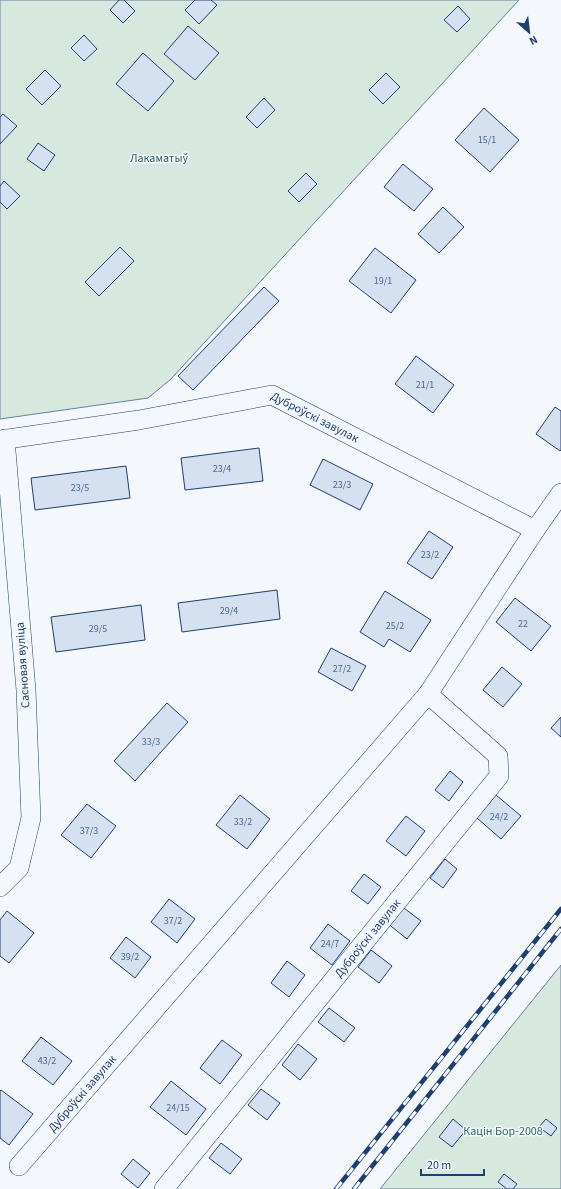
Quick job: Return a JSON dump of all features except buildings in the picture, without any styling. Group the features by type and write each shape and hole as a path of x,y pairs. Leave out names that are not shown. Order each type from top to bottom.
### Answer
{"street":[{"name":"Дуброўскі завулак","path":"3,439 139,420 272,395 535,530"},
{"name":"Сасновая вуліца","path":"0,887 19,868 31,818 26,690 3,439"},
{"name":"Дуброўскі завулак","path":"19,1166 428,694 535,530 561,493"},
{"name":"Дуброўскі завулак","path":"164,1189 499,776 498,756 428,694"}],"green space":[{"name":"Лакаматыў","path":"0,0 519,0 171,379 148,398 0,419"},
{"name":"Кацін Бор-2008","path":"561,965 561,1189 380,1189"}],"railway":[{"path":"336,1189 561,909"},
{"path":"354,1189 561,929"}]}
